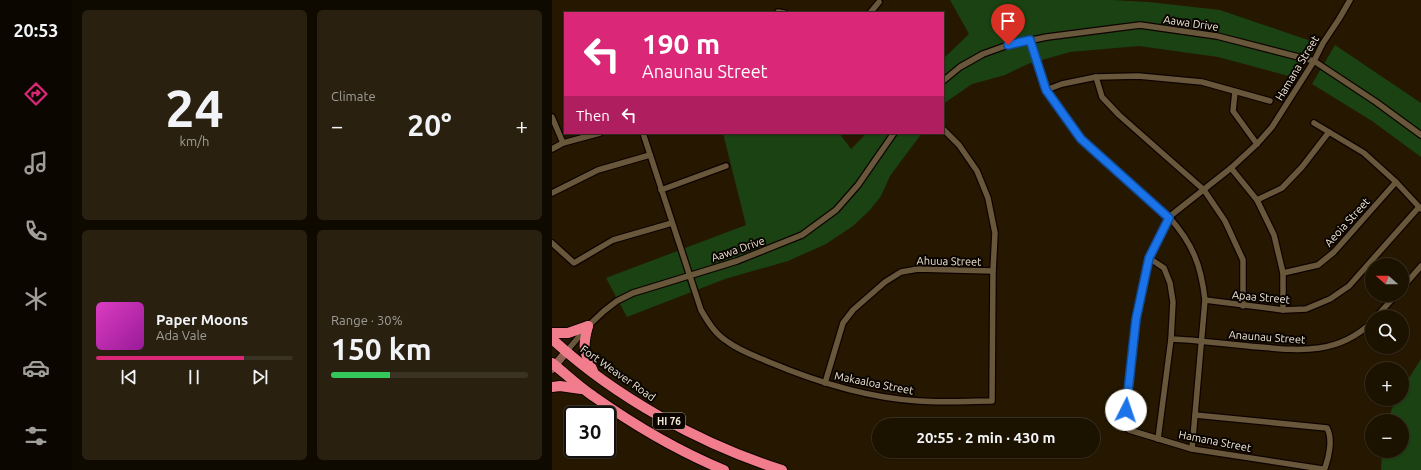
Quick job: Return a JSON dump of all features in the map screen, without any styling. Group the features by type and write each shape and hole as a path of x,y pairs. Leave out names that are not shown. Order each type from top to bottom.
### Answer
{"highway":[{"path":"552,333 568,333 588,326"},
{"path":"588,326 584,350 594,373"},
{"name":"Fort Weaver Road","path":"552,339 566,352 636,402 725,450 782,470"},
{"name":"HI 76","path":"553,366 618,414 684,451 724,470"},
{"path":"552,387 560,386 584,390"}],"street":[{"name":"Hamana Street","path":"1322,469 1192,449 1129,430 1125,421 1136,319 1149,258 1169,218 1231,168 1257,144 1272,127 1314,61 1323,43 1350,0"},
{"path":"871,12 879,2"},
{"name":"Aawa Drive","path":"944,80 960,67 983,54 1008,45 1073,33 1140,25 1217,36 1314,61 1376,102 1421,135"},
{"path":"1030,40 1046,90 1081,139 1169,218 1180,229 1191,246 1202,277 1205,300 1192,449"},
{"name":"Hamana Street","path":"1046,90 1062,84 1096,78 1138,76 1202,82 1270,101"},
{"path":"1096,78 1102,97 1119,115 1204,190 1225,221 1243,260 1243,306"},
{"path":"1236,92 1233,111 1257,144"},
{"path":"552,117 563,143"},
{"path":"1314,124 1364,153 1396,182 1420,208"},
{"name":"Makaaloa Street","path":"643,134 700,310 711,328 726,342 790,371 825,383 882,396 918,401 992,401 993,271 995,233 988,198 977,171 959,145 944,130"},
{"path":"1257,200 1282,188 1302,167 1329,132"},
{"path":"552,149 563,143 596,134"},
{"name":"Aawa Drive","path":"566,352 588,326 604,311 617,301 633,293 737,261 802,235 836,210 858,186 893,134"},
{"path":"552,193 598,170 650,155"},
{"path":"661,190 726,166"},
{"path":"1231,168 1257,200 1274,235 1283,273 1283,310"},
{"name":"Aeoia Street","path":"1283,273 1318,264 1334,252 1396,182"},
{"name":"Apaa Street","path":"1205,300 1283,310 1306,309 1330,299 1349,286 1420,208"},
{"path":"552,243 574,263 613,240 672,223"},
{"path":"1149,258 1164,268 1170,283 1173,302 1171,338 1158,439"},
{"path":"1409,280 1421,266"},
{"name":"Ahuua Street","path":"825,383 842,323 853,310 885,282 901,272 918,269 993,271"},
{"path":"1382,310 1390,302"},
{"name":"Anaunau Street","path":"1171,338 1285,350 1310,350 1333,346 1347,340 1365,328"},
{"path":"553,366 566,352"},
{"path":"1195,415 1327,428 1329,431 1330,444 1325,468 1322,469"}],"green space":[{"path":"950,0 1112,0 1149,2 1220,10 1314,42 1292,77 1218,57 1139,46 1070,52 1028,64 1005,75 972,84 944,103 944,58 969,34"},
{"path":"1335,45 1421,103 1421,157 1372,121 1312,84"},
{"path":"723,134 840,134 851,149 866,134 921,134 890,176 881,196 870,210 853,226 826,244 788,261 725,279 627,317 606,278 746,225"},
{"path":"1421,359 1421,470 1381,470 1382,458 1409,458 1409,414 1390,414 1393,406 1409,406 1409,378"}],"route":[{"path":"1008,45 1030,40 1046,90 1081,139 1169,218 1149,258 1136,319 1126,410"}]}
